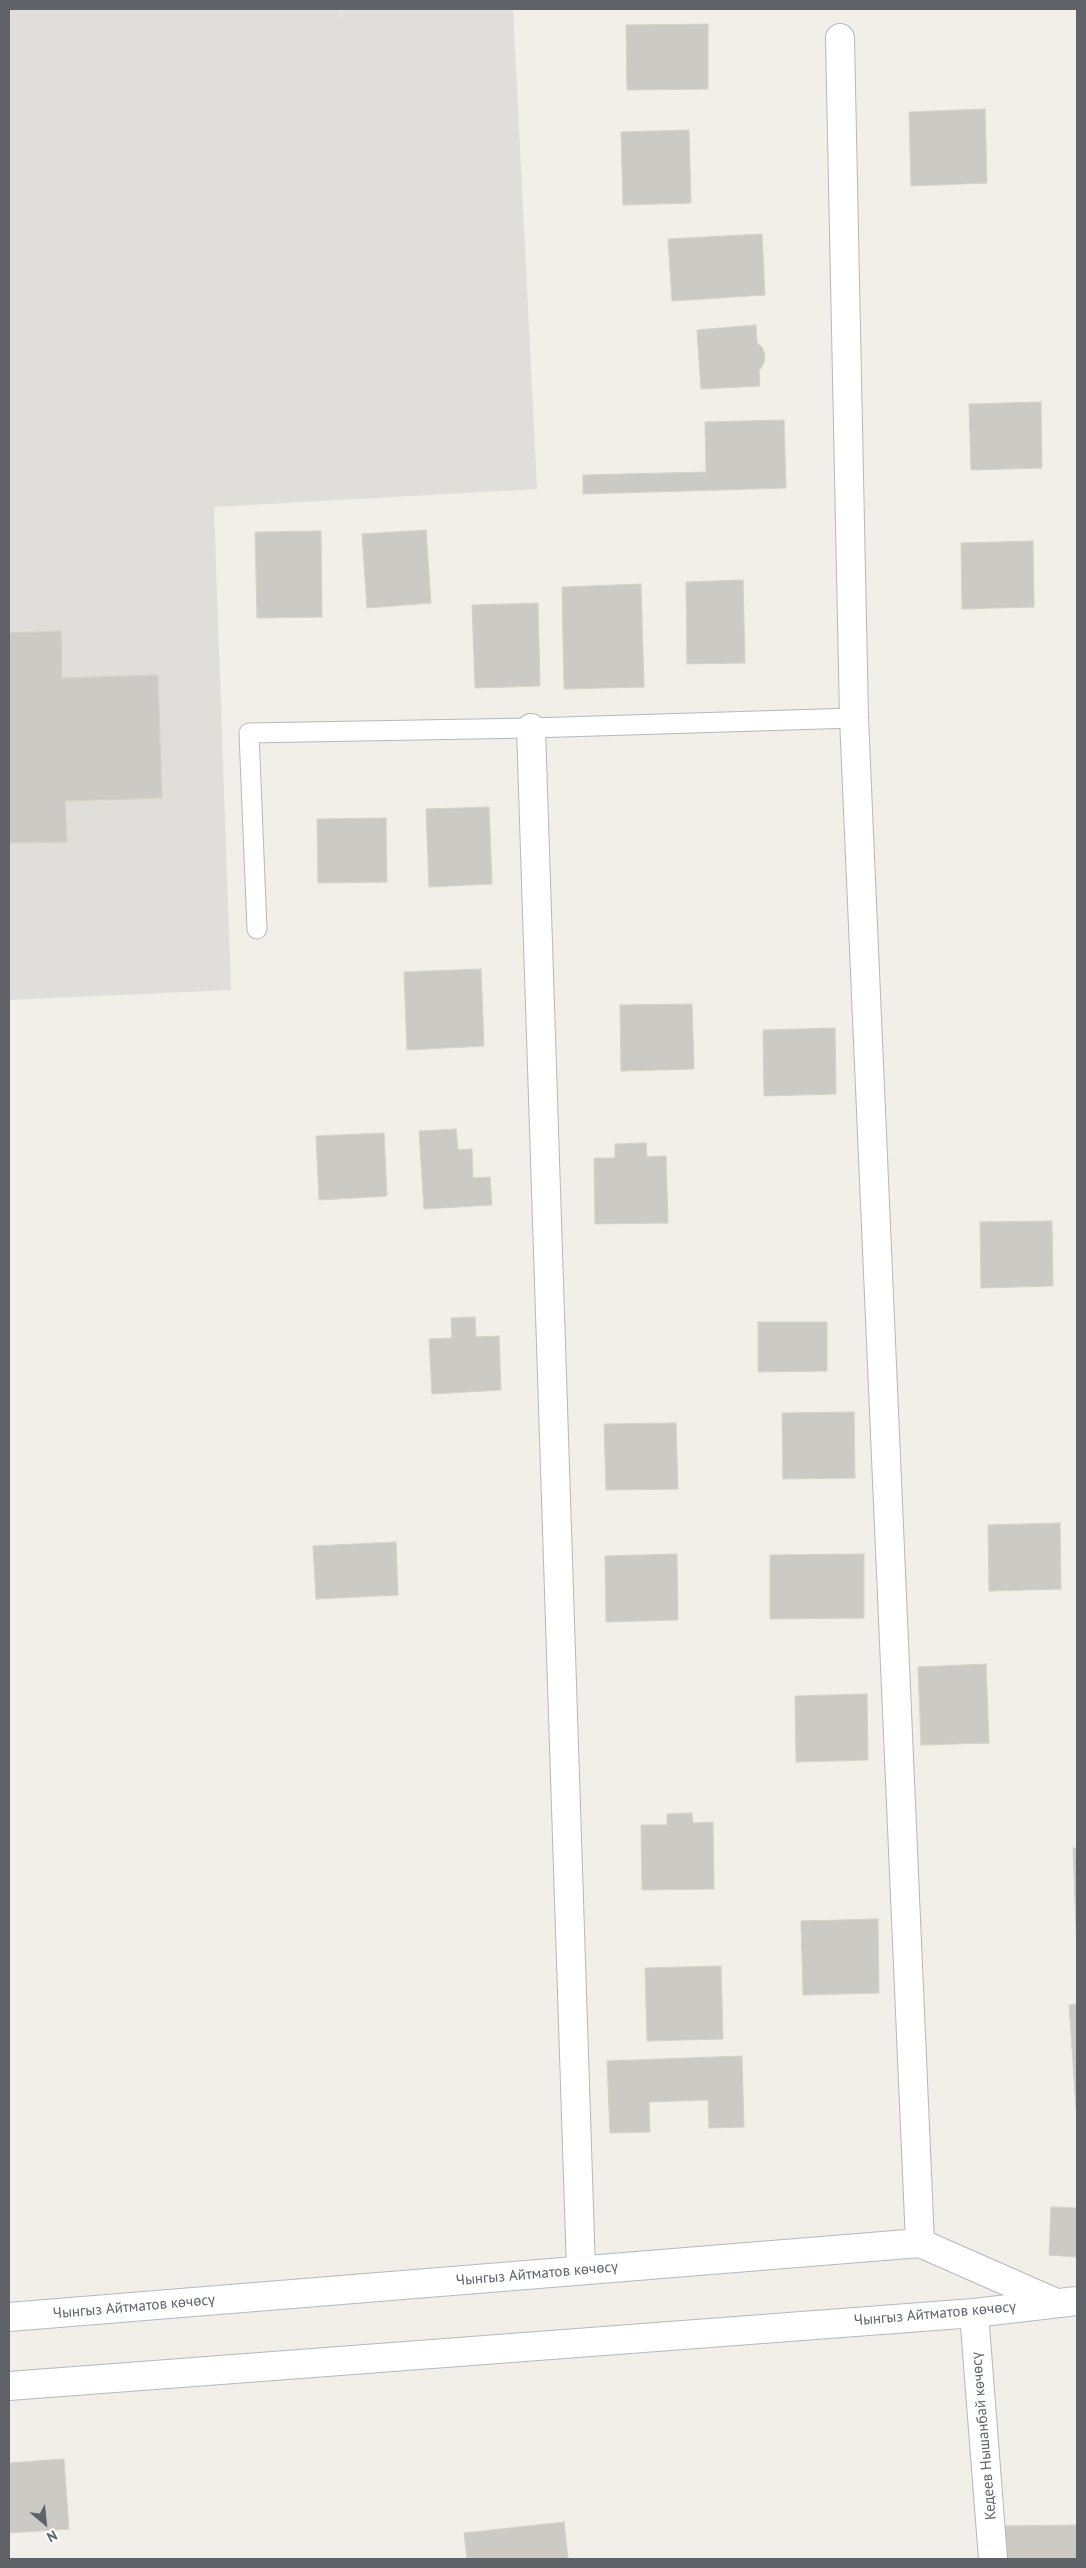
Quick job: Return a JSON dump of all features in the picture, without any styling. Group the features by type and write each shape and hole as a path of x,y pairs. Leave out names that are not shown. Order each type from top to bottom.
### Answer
{"street":[{"path":"840,38 854,718 920,2243"},
{"path":"531,728 581,2270"},
{"name":"Чынгыз Айтматов көчөсү","path":"9,2317 920,2243 1065,2302"},
{"name":"Чынгыз Айтматов көчөсү","path":"9,2386 974,2313 1065,2302"},
{"name":"Кедеев Нышанбай көчөсү","path":"974,2313 993,2559"}],"lane":[{"path":"258,929 248,733 531,728 854,718"}],"shaded area":[{"path":"9,9 340,9 341,24 341,9 513,9 537,489 214,507 231,990 9,1000"}],"building":[{"path":"708,24 708,89 627,90 626,25"},
{"path":"985,109 987,183 911,186 909,112"},
{"path":"689,130 691,203 623,205 621,132"},
{"path":"762,234 765,295 672,301 668,239"},
{"path":"756,325 757,343 762,347 765,355 764,363 759,371 760,386 701,389 697,330"},
{"path":"1041,402 1042,468 971,470 969,404"},
{"path":"784,420 786,488 583,494 583,475 706,472 705,422"},
{"path":"426,530 431,603 367,608 362,534"},
{"path":"321,531 322,617 257,618 255,532"},
{"path":"1033,541 1034,607 962,609 961,543"},
{"path":"743,580 745,663 687,664 686,582"},
{"path":"641,584 644,687 564,689 562,587"},
{"path":"538,603 540,686 475,688 472,605"},
{"path":"61,631 62,678 158,675 162,798 65,801 67,842 9,843 9,633"},
{"path":"489,807 492,884 429,887 426,809"},
{"path":"386,818 387,882 318,883 317,819"},
{"path":"481,969 484,1046 407,1050 404,972"},
{"path":"692,1004 694,1069 621,1071 620,1005"},
{"path":"835,1028 836,1094 764,1096 763,1030"},
{"path":"456,1129 458,1150 472,1149 473,1178 490,1177 492,1205 424,1209 419,1131"},
{"path":"384,1133 387,1196 319,1200 316,1136"},
{"path":"646,1143 647,1157 666,1156 668,1223 595,1224 594,1158 615,1158 615,1144"},
{"path":"1052,1221 1053,1286 981,1288 980,1222"},
{"path":"475,1317 476,1337 499,1336 501,1390 432,1394 429,1339 452,1338 451,1318"},
{"path":"758,1322 827,1322 827,1371 758,1372"},
{"path":"854,1412 855,1478 783,1479 782,1413"},
{"path":"676,1423 678,1489 606,1490 604,1424"},
{"path":"1060,1523 1061,1589 989,1591 988,1525"},
{"path":"396,1542 398,1595 316,1599 313,1546"},
{"path":"677,1554 678,1620 606,1622 605,1556"},
{"path":"864,1554 864,1618 770,1619 770,1555"},
{"path":"986,1664 989,1743 921,1745 918,1667"},
{"path":"867,1694 868,1760 796,1762 795,1696"},
{"path":"692,1813 693,1823 713,1822 714,1889 642,1890 641,1825 667,1825 667,1814"},
{"path":"1073,1848 1077,1848 1077,1953"},
{"path":"878,1919 879,1993 803,1995 801,1921"},
{"path":"721,1966 723,2039 647,2041 645,1968"},
{"path":"1077,2004 1077,2108 1076,2108 1069,2005"},
{"path":"742,2056 744,2127 709,2128 708,2100 649,2102 650,2132 610,2133 607,2061"},
{"path":"1051,2207 1077,2208 1077,2257 1049,2255"},
{"path":"64,2459 69,2529 9,2533 9,2463"},
{"path":"564,2522 568,2559 467,2559 464,2533"},
{"path":"1077,2525 1077,2559 1001,2559 1001,2526"}]}
